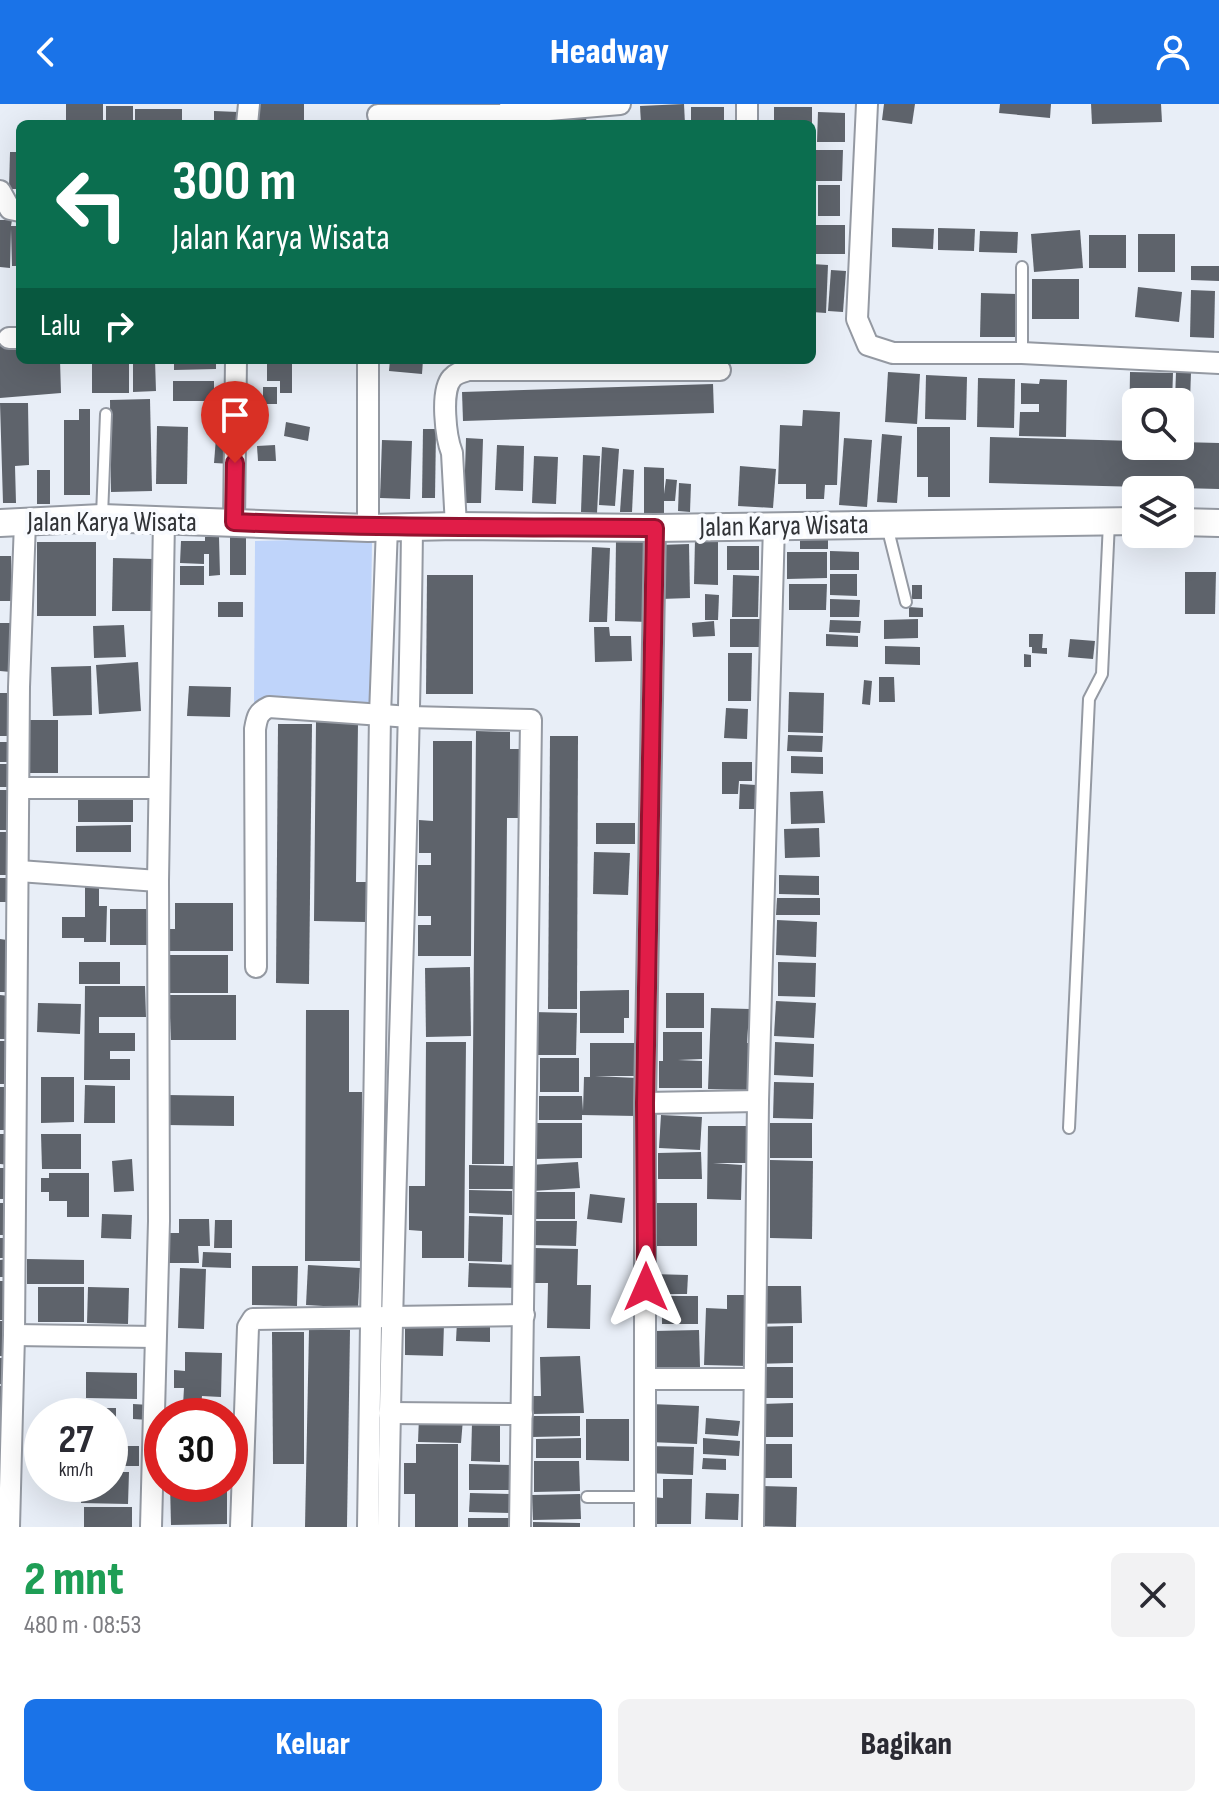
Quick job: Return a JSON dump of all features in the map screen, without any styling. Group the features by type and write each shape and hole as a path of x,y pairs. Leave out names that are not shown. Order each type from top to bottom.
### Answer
{"street":[{"path":"867,104 857,319 868,345 893,353 1022,353 1219,363"},
{"path":"378,114 501,119 619,111"},
{"path":"0,191 10,209 16,210"},
{"path":"234,522 236,364"},
{"path":"368,1527 410,717 369,364"},
{"path":"451,526 444,453 448,444 445,399 447,385 454,375 469,370 720,370"},
{"name":"Jalan Karya Wisata","path":"12,522 102,518 389,527 655,528 1122,520"},
{"path":"151,1527 159,1221 158,788 164,519"},
{"path":"9,1527 20,788 12,522"},
{"path":"1194,522 1219,523"},
{"path":"753,1527 758,1101 774,525"},
{"path":"388,1527 389,1413 381,1317 380,715 389,527"},
{"path":"645,1527 645,1103 655,528"},
{"path":"256,967 257,717 261,711 269,707 410,717 531,720 520,1527"},
{"path":"20,788 158,788"},
{"path":"19,871 158,881"},
{"path":"645,1103 758,1101"},
{"path":"241,1527 248,1327 253,1319 524,1315"},
{"path":"14,1335 155,1337"},
{"path":"647,1379 754,1379"},
{"path":"389,1413 522,1414"}],"lane":[{"path":"1022,267 1022,353"},
{"path":"102,518 106,414"},
{"path":"1069,1128 1089,699 1102,674 1109,520"},
{"path":"886,524 906,602"},
{"path":"587,1497 646,1497"}],"shaded area":[{"path":"372,538 370,703 254,705 255,541"}],"building":[{"path":"66,104 103,104 103,120 66,120"},
{"path":"256,104 304,104 304,120 256,120"},
{"path":"684,104 685,120 641,120 640,106"},
{"path":"884,104 915,104 912,124 882,120"},
{"path":"1000,104 1051,104 1050,118 999,113"},
{"path":"1091,104 1161,104 1162,122 1092,124"},
{"path":"106,106 133,106 133,120 106,120"},
{"path":"691,107 724,107 724,120 691,120"},
{"path":"774,107 812,107 812,120 774,120"},
{"path":"135,109 182,109 182,120 135,120"},
{"path":"214,111 238,112 238,120 214,120"},
{"path":"585,112 586,120 568,120 567,115"},
{"path":"818,112 845,113 845,142 817,142"},
{"path":"816,150 843,150 842,181 816,181"},
{"path":"10,152 16,152 16,189 9,189"},
{"path":"818,185 840,185 840,216 818,216"},
{"path":"0,220 12,220 11,226 16,226 16,266 12,266 11,229 10,268 0,267"},
{"path":"816,225 845,225 845,254 816,254"},
{"path":"892,228 934,229 933,249 892,247"},
{"path":"938,228 975,229 974,251 938,250"},
{"path":"1080,230 1083,268 1034,272 1031,234"},
{"path":"980,231 1018,232 1017,253 979,252"},
{"path":"1138,234 1175,234 1175,272 1138,272"},
{"path":"1089,235 1126,235 1126,268 1089,268"},
{"path":"816,264 828,265 826,313 816,312"},
{"path":"1191,266 1219,266 1219,281 1191,280"},
{"path":"831,270 846,271 843,312 828,311"},
{"path":"1032,279 1079,279 1079,319 1032,319"},
{"path":"1138,287 1182,292 1179,322 1135,317"},
{"path":"1191,290 1215,291 1214,338 1190,337"},
{"path":"981,293 1017,294 1016,337 980,337"},
{"path":"0,345 16,345 16,364 60,364 61,393 0,398"},
{"path":"92,364 129,364 129,393 92,393"},
{"path":"133,364 155,364 156,391 133,392"},
{"path":"174,364 216,364 216,369 174,370"},
{"path":"267,364 292,364 292,393 280,393 280,381 267,381"},
{"path":"390,364 423,364 422,374 389,371"},
{"path":"888,372 920,374 917,424 885,422"},
{"path":"1130,372 1173,373 1172,388 1130,388"},
{"path":"1176,372 1191,372 1190,388 1175,388"},
{"path":"926,375 967,377 966,420 925,419"},
{"path":"978,378 1015,379 1014,428 977,427"},
{"path":"1040,379 1067,380 1066,437 1019,436 1020,412 1039,412 1039,404 1021,404 1021,383 1039,384"},
{"path":"173,381 214,381 214,401 173,401"},
{"path":"713,384 714,413 463,421 462,392"},
{"path":"263,387 277,387 277,404 263,404"},
{"path":"150,399 152,491 111,492 110,400"},
{"path":"0,403 28,403 29,465 15,466 16,503 3,503"},
{"path":"79,409 90,409 90,495 64,495 64,420 79,420"},
{"path":"803,410 840,412 837,485 825,485 824,499 806,499 806,484 778,484 780,425 802,426"},
{"path":"286,422 310,427 308,441 284,436"},
{"path":"157,426 188,427 187,484 156,484"},
{"path":"917,427 950,427 950,497 928,497 928,477 917,477"},
{"path":"423,429 436,429 435,498 422,498"},
{"path":"882,434 902,436 897,503 877,502"},
{"path":"990,437 1122,441 1122,460 1194,460 1194,442 1219,443 1219,489 1194,488 1194,476 1122,476 1122,486 989,483"},
{"path":"216,438 234,439 232,464 214,463"},
{"path":"466,438 483,439 481,503 464,503"},
{"path":"844,438 872,440 867,507 839,505"},
{"path":"382,440 412,441 410,499 380,498"},
{"path":"275,445 276,461 258,461 257,446"},
{"path":"497,445 524,446 523,491 495,490"},
{"path":"602,447 619,449 615,506 599,505"},
{"path":"583,455 600,456 597,513 581,512"},
{"path":"534,456 558,457 556,504 532,503"},
{"path":"740,466 776,469 773,508 738,506"},
{"path":"644,467 664,468 664,494 666,479 677,480 675,501 664,501 664,515 644,514"},
{"path":"623,469 634,470 632,512 620,512"},
{"path":"37,470 50,470 50,504 37,504"},
{"path":"679,483 691,484 690,512 678,511"},
{"path":"230,535 246,535 246,575 230,575"},
{"path":"205,537 219,537 220,575 209,576 209,554 204,554 204,564 180,563 181,541 205,541"},
{"path":"800,538 828,539 828,549 800,549"},
{"path":"695,539 718,540 718,585 694,584"},
{"path":"616,540 650,540 649,622 615,621"},
{"path":"37,542 96,542 96,616 37,616"},
{"path":"689,544 690,598 661,599 659,545"},
{"path":"727,546 759,546 759,570 727,570"},
{"path":"592,547 610,548 607,622 589,622"},
{"path":"830,551 859,552 859,570 830,570"},
{"path":"787,552 827,552 827,578 787,579"},
{"path":"0,556 11,556 12,601 0,601"},
{"path":"113,558 154,559 153,611 112,611"},
{"path":"180,566 204,566 204,585 180,585"},
{"path":"1185,572 1216,572 1215,614 1185,614"},
{"path":"830,574 857,574 857,596 830,595"},
{"path":"427,575 473,575 473,694 426,694"},
{"path":"733,575 759,576 758,617 732,617"},
{"path":"789,584 827,584 826,610 789,610"},
{"path":"912,585 922,585 922,599 912,599"},
{"path":"705,594 719,595 718,620 705,620"},
{"path":"830,599 860,600 859,617 830,617"},
{"path":"218,602 243,602 243,617 218,617"},
{"path":"909,607 923,608 923,617 909,617"},
{"path":"730,619 761,619 761,647 730,647"},
{"path":"918,619 918,638 884,639 884,620"},
{"path":"830,620 861,621 860,633 829,632"},
{"path":"714,621 715,636 693,637 692,623"},
{"path":"0,623 12,623 11,672 0,671"},
{"path":"124,625 126,657 94,658 93,626"},
{"path":"594,627 609,627 610,636 631,636 632,661 595,662"},
{"path":"826,634 858,636 858,647 826,646"},
{"path":"1029,634 1043,634 1042,648 1047,648 1047,654 1032,653"},
{"path":"1070,639 1095,641 1093,659 1068,657"},
{"path":"885,646 920,647 920,665 885,664"},
{"path":"728,653 752,653 751,701 728,701"},
{"path":"1024,654 1031,655 1031,667 1024,667"},
{"path":"138,662 141,711 99,714 96,665"},
{"path":"91,666 92,715 53,716 51,667"},
{"path":"879,677 894,677 895,702 879,702"},
{"path":"864,680 872,681 870,705 862,704"},
{"path":"189,686 231,687 230,717 187,716"},
{"path":"789,692 824,693 823,733 788,732"},
{"path":"0,693 9,693 9,736 0,736"},
{"path":"726,708 748,709 747,739 724,738"},
{"path":"28,720 58,720 58,773 28,773"},
{"path":"316,722 358,723 356,882 366,882 366,922 314,921"},
{"path":"278,724 312,724 309,984 276,983"},
{"path":"476,731 510,732 510,749 523,749 522,818 507,818 504,1164 472,1164"},
{"path":"788,735 823,736 822,752 787,751"},
{"path":"550,736 578,736 577,1009 548,1009"},
{"path":"433,741 472,741 471,956 418,956 418,925 431,925 431,916 418,916 418,865 431,865 431,853 419,853 419,820 433,821"},
{"path":"0,742 11,742 11,762 0,762"},
{"path":"791,756 823,757 823,774 791,773"},
{"path":"722,762 752,762 752,781 739,781 738,794 722,794"},
{"path":"0,764 12,764 12,787 0,787"},
{"path":"740,784 756,785 755,809 739,809"},
{"path":"0,790 10,790 9,830 0,830"},
{"path":"823,791 825,823 791,824 790,792"},
{"path":"78,795 133,795 133,822 78,822"},
{"path":"596,823 635,823 635,844 596,844"},
{"path":"131,825 131,852 76,852 76,826"},
{"path":"819,828 820,857 785,858 784,829"},
{"path":"0,832 10,832 10,875 0,875"},
{"path":"594,852 630,853 628,895 593,894"},
{"path":"779,875 819,876 819,895 779,894"},
{"path":"0,878 11,878 11,902 0,902"},
{"path":"85,886 99,887 99,906 107,906 106,942 62,938 62,917 85,917"},
{"path":"777,898 820,898 820,915 776,915"},
{"path":"175,903 233,903 233,951 162,951 162,929 175,929"},
{"path":"110,909 147,909 147,945 110,945"},
{"path":"777,920 817,922 816,957 776,955"},
{"path":"0,939 7,940 6,992 0,992"},
{"path":"163,955 228,955 228,993 163,993"},
{"path":"79,962 120,962 120,984 79,984"},
{"path":"778,962 816,963 815,997 778,996"},
{"path":"470,967 471,1036 426,1037 425,968"},
{"path":"85,986 145,986 146,1017 99,1017 99,1033 135,1033 135,1051 110,1051 110,1059 130,1059 130,1080 84,1080"},
{"path":"629,990 629,1018 624,1018 624,1033 580,1033 580,991"},
{"path":"666,993 704,993 704,1028 666,1028"},
{"path":"0,995 9,996 7,1039 0,1039"},
{"path":"169,995 236,995 236,1040 171,1040"},
{"path":"776,1001 816,1003 814,1038 774,1036"},
{"path":"38,1003 81,1004 80,1034 37,1032"},
{"path":"711,1008 750,1009 750,1016 755,1016 754,1028 748,1028 747,1043 756,1043 749,1090 708,1089"},
{"path":"306,1010 349,1010 349,1092 362,1092 361,1261 305,1261"},
{"path":"533,1012 577,1013 576,1055 532,1055"},
{"path":"663,1032 702,1032 702,1059 678,1060 702,1061 702,1088 659,1088"},
{"path":"0,1041 9,1041 9,1084 0,1084"},
{"path":"426,1042 466,1042 464,1258 422,1258 422,1231 409,1230 409,1186 425,1186"},
{"path":"775,1042 814,1044 813,1077 774,1075"},
{"path":"590,1043 638,1043 638,1076 595,1076 637,1078 636,1116 582,1115 582,1120 539,1120 539,1096 582,1096 583,1111 584,1077 590,1077"},
{"path":"540,1058 579,1058 579,1092 540,1092"},
{"path":"41,1077 74,1077 74,1122 41,1123"},
{"path":"774,1082 814,1083 813,1119 773,1118"},
{"path":"85,1085 115,1086 115,1123 84,1123"},
{"path":"0,1087 11,1087 10,1130 0,1130"},
{"path":"167,1095 234,1096 234,1126 167,1125"},
{"path":"661,1115 702,1117 700,1150 659,1148"},
{"path":"534,1123 582,1123 582,1158 535,1159"},
{"path":"770,1123 812,1123 812,1158 770,1158"},
{"path":"708,1126 746,1126 746,1163 713,1163 742,1165 741,1200 707,1199"},
{"path":"0,1134 12,1134 11,1165 0,1164"},
{"path":"41,1134 81,1134 81,1169 42,1169"},
{"path":"701,1152 702,1179 658,1179 658,1153"},
{"path":"132,1159 134,1191 114,1192 112,1161"},
{"path":"770,1160 813,1161 812,1239 770,1238"},
{"path":"578,1162 580,1188 532,1191 530,1165"},
{"path":"469,1165 513,1166 513,1189 469,1189"},
{"path":"0,1168 12,1168 11,1199 0,1199"},
{"path":"49,1173 89,1173 89,1217 67,1217 67,1201 49,1201 49,1192 41,1192 41,1178 49,1178"},
{"path":"469,1190 512,1191 512,1215 469,1213"},
{"path":"529,1192 575,1192 575,1219 528,1219"},
{"path":"590,1194 625,1198 622,1223 587,1219"},
{"path":"0,1203 9,1203 9,1235 0,1235"},
{"path":"656,1203 697,1203 697,1246 656,1246"},
{"path":"102,1214 132,1215 131,1239 101,1238"},
{"path":"469,1216 503,1217 502,1262 468,1261"},
{"path":"179,1219 209,1219 210,1246 198,1246 199,1263 165,1263 165,1233 179,1233"},
{"path":"215,1220 232,1220 232,1248 214,1248"},
{"path":"529,1221 577,1221 576,1246 529,1245"},
{"path":"0,1238 9,1238 9,1258 0,1258"},
{"path":"534,1248 578,1249 577,1285 591,1285 590,1329 547,1328 548,1283 534,1283"},
{"path":"203,1252 231,1253 231,1268 202,1267"},
{"path":"9,1259 9,1277 0,1277 0,1260"},
{"path":"27,1259 84,1260 84,1284 27,1284"},
{"path":"469,1263 518,1265 517,1288 468,1287"},
{"path":"308,1265 360,1268 358,1308 306,1305"},
{"path":"252,1266 298,1266 297,1306 252,1305"},
{"path":"180,1268 206,1269 204,1329 178,1328"},
{"path":"651,1274 688,1275 687,1294 651,1294"},
{"path":"0,1281 5,1281 5,1320 0,1320"},
{"path":"756,1286 801,1286 802,1323 756,1324"},
{"path":"38,1287 84,1287 84,1322 38,1322"},
{"path":"88,1287 129,1288 128,1324 87,1323"},
{"path":"727,1295 745,1295 745,1309 749,1309 748,1366 704,1365 706,1308 727,1309"},
{"path":"662,1296 698,1296 698,1324 662,1324"},
{"path":"0,1321 7,1321 6,1356 0,1356"},
{"path":"457,1321 490,1322 490,1342 456,1341"},
{"path":"405,1322 444,1323 443,1356 405,1355"},
{"path":"793,1326 793,1363 757,1364 757,1327"},
{"path":"309,1330 350,1330 347,1527 305,1527"},
{"path":"699,1330 700,1367 655,1367 654,1331"},
{"path":"272,1332 304,1332 304,1464 273,1464"},
{"path":"185,1352 222,1353 221,1397 183,1398 184,1388 174,1388 174,1370 185,1371"},
{"path":"580,1356 584,1413 533,1414 532,1396 541,1396 540,1357"},
{"path":"0,1358 4,1358 4,1384 0,1384"},
{"path":"757,1367 793,1367 793,1398 757,1398"},
{"path":"86,1372 137,1373 137,1399 86,1398"},
{"path":"0,1386 5,1386 5,1414 0,1414"},
{"path":"793,1403 793,1437 759,1437 758,1404"},
{"path":"133,1404 144,1405 144,1420 133,1419"},
{"path":"651,1404 699,1406 697,1444 649,1442"},
{"path":"532,1416 580,1416 580,1436 532,1437"},
{"path":"419,1417 463,1419 461,1443 418,1442"},
{"path":"706,1418 740,1421 738,1436 705,1434"},
{"path":"586,1419 629,1419 629,1461 586,1460"},
{"path":"472,1423 500,1424 500,1462 471,1461"},
{"path":"581,1438 581,1458 536,1458 536,1439"},
{"path":"703,1438 740,1441 739,1456 703,1454"},
{"path":"416,1444 458,1444 458,1527 415,1527 415,1494 404,1494 404,1463 416,1463"},
{"path":"755,1444 792,1444 792,1478 755,1478"},
{"path":"128,1446 139,1446 139,1466 128,1466"},
{"path":"647,1446 694,1447 693,1475 646,1473"},
{"path":"703,1458 726,1459 726,1470 702,1469"},
{"path":"534,1461 579,1461 580,1491 534,1492"},
{"path":"469,1464 512,1465 512,1490 469,1490"},
{"path":"129,1472 128,1504 81,1503 128,1502"},
{"path":"663,1479 692,1479 691,1524 652,1524 653,1497 663,1498"},
{"path":"758,1486 797,1487 796,1527 757,1526"},
{"path":"470,1493 512,1494 512,1513 469,1512"},
{"path":"706,1493 739,1494 738,1520 705,1519"},
{"path":"580,1494 581,1519 533,1520 532,1495"},
{"path":"170,1502 227,1502 227,1524 171,1525"},
{"path":"84,1507 132,1507 132,1527 84,1527"},
{"path":"468,1518 513,1518 513,1527 468,1527"},
{"path":"533,1522 580,1523 580,1527 533,1527"}],"route":[{"path":"235,463 234,522 368,528 655,528 645,1103 646,1287"}]}
